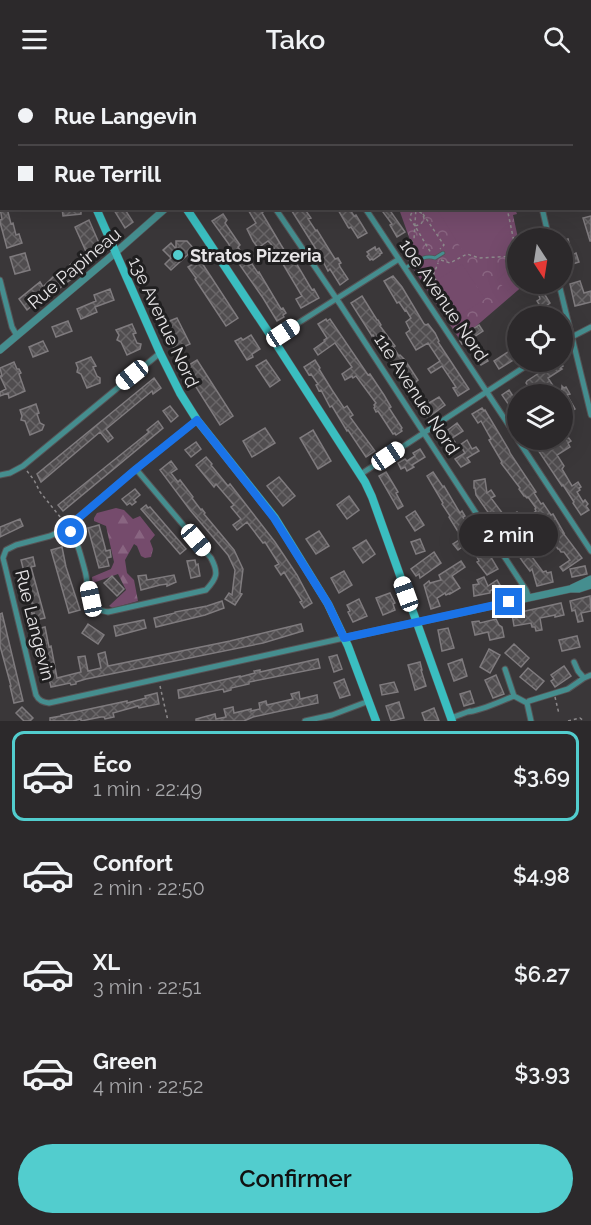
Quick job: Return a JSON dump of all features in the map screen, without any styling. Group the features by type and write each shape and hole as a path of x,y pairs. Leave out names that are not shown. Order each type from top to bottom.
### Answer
{"main road":[{"name":"13e Avenue Nord","path":"97,210 180,393 197,420 274,518 328,604 344,638 376,721"},
{"path":"187,210 361,474 372,497 452,719"}],"street":[{"name":"Rue Papineau","path":"0,350 164,210"},
{"name":"11e Avenue Nord","path":"276,210 424,432 529,598"},
{"name":"10e Avenue Nord","path":"366,210 507,422"},
{"path":"542,210 547,228"},
{"path":"273,339 336,299 397,256"},
{"path":"0,280 12,327 17,336"},
{"path":"573,336 591,327"},
{"path":"573,341 591,415"},
{"path":"0,475 23,466 160,353"},
{"path":"361,474 516,372"},
{"name":"Rue Langevin","path":"197,420 68,527 50,536 10,547 4,554 5,566 39,699 50,703 344,638"},
{"name":"10e Avenue Nord","path":"525,450 591,551"},
{"path":"68,527 85,570 91,599 94,606 101,611 108,612 206,590 216,576 216,567 211,558 136,469"},
{"path":"570,589 591,579"},
{"path":"344,638 591,585"},
{"path":"574,662 575,667 584,678"},
{"path":"505,669 514,696 527,703 531,721"},
{"path":"527,703 573,687 591,675"},
{"path":"452,719 514,696"},
{"path":"305,721 332,715 369,701"}],"lane":[{"path":"405,268 424,257 433,256 435,258 443,253"}],"path":[{"path":"415,210 410,219 433,256 444,245 423,214 417,210"},
{"path":"397,256 414,239 416,210"},
{"path":"436,280 434,276 439,259 450,263 467,254 479,258 517,256 507,210"},
{"path":"415,226 424,219 423,214"},
{"path":"23,466 68,527"},
{"path":"159,679 168,721"},
{"path":"554,693 559,714"},
{"path":"568,721 580,718 584,721"}],"green space":[{"path":"399,210 515,210 517,214 513,215 516,228 507,228 507,294 513,294 460,340 399,247 410,240"},
{"path":"438,210 505,210 509,228 507,255 478,256 462,250"},
{"path":"462,264 485,299 457,317 434,282"},
{"path":"507,271 507,291 497,280"},
{"path":"116,508 124,510 133,519 140,516 155,535 150,541 153,549 151,557 141,556 134,544 125,560 127,573 134,580 138,601 113,608 109,606 126,590 118,574 93,583 92,577 111,569 114,562 106,526 94,521 94,518 97,513"}],"building":[{"path":"0,210 8,210 11,224 13,223 16,235 19,234 22,243 7,248 0,222 2,219"},
{"path":"62,210 81,210 81,214 63,216"},
{"path":"114,210 125,210 133,222 125,228"},
{"path":"248,210 262,210 262,213 286,253 289,251 319,298 301,308 296,299 302,296 271,244 268,241 258,248 253,241 247,229 256,223"},
{"path":"291,210 305,210 311,218 308,219 335,259 338,258 341,263 340,267 348,279 340,285 330,269 328,271"},
{"path":"338,210 350,210 367,233 358,238 351,227 348,227"},
{"path":"382,210 394,210 391,212 405,232 397,237 390,225 392,224"},
{"path":"223,214 227,220 225,223 240,245 238,247 249,265 252,264 259,272 281,309 283,308 286,313 277,321 212,221"},
{"path":"591,216 591,241 590,241 583,218"},
{"path":"89,220 102,250 88,256 75,227"},
{"name":"Stratos Pizzeria","path":"176,241 187,241 194,249 171,270 165,264 171,258 163,250 171,243 176,249"},
{"path":"375,247 376,250 379,248 382,253 370,260 367,252"},
{"path":"25,253 30,270 15,274 10,257"},
{"path":"576,253 579,262 573,264 573,254"},
{"path":"200,260 238,318 226,326 188,267"},
{"path":"72,263 82,271 35,307 33,305 27,310 19,299 40,282 43,287 58,272 60,274"},
{"path":"393,276 424,324 428,324 435,333 438,342 469,389 458,396 453,388 456,387 442,366 431,373 428,369 440,361 428,343 416,350 407,335 406,333 410,330 406,322 411,318 399,302 397,303 384,281"},
{"path":"580,281 584,293 591,291 591,302 575,306 573,283"},
{"path":"110,289 114,300 95,307 97,312 81,319 77,309 96,301 94,295"},
{"path":"539,294 544,294 550,303 540,306 537,301 540,299"},
{"path":"362,296 395,346 393,347 399,356 405,360 418,380 407,389 351,303"},
{"path":"177,318 190,344 175,351 162,324"},
{"path":"326,319 327,321 330,319 384,395 391,407 389,408 402,428 402,431 396,435 378,411 376,412 374,405 376,403 356,376 345,380 342,374 352,367 335,343 318,355 314,349 327,338 318,324"},
{"path":"68,321 72,331 56,337 52,327"},
{"path":"132,324 137,343 141,344 140,349 127,355 121,342 117,340 119,335 116,330"},
{"path":"479,325 483,331 474,337 488,361 481,365 471,349 470,351 465,343 462,344 460,341 474,332 473,329"},
{"path":"251,335 260,349 247,360 235,341 241,338 243,340"},
{"path":"43,341 48,351 33,357 29,347"},
{"path":"507,353 507,364 499,369 494,361"},
{"path":"91,357 100,383 87,388 81,374 77,372 76,363"},
{"path":"197,360 233,416 220,425 184,368"},
{"path":"266,360 280,380 270,387 256,366"},
{"path":"315,360 332,390 344,408 347,406 353,415 350,417 375,451 366,457 332,406 330,407 321,390 319,391 316,385 318,384 304,367"},
{"path":"14,362 21,373 19,374 25,391 9,398 8,393 0,396 0,392 6,389 0,376 2,376 0,368"},
{"path":"557,372 548,378 552,384 527,384 527,381 539,373"},
{"path":"154,378 161,388 153,394 152,391 106,429 113,438 108,442 100,432 41,482 37,474"},
{"path":"507,391 507,402 502,395"},
{"path":"439,397 445,405 427,417 420,407"},
{"path":"36,404 40,423 44,425 42,430 30,435 25,421 21,420 20,410"},
{"path":"170,406 178,416 171,422 163,411"},
{"path":"482,408 485,410 507,450 536,492 534,493 541,504 543,503 551,515 553,514 563,533 582,558 563,571 560,567 570,560 553,542 546,547 542,541 550,535 540,519 529,525 525,519 536,511 536,508 528,497 524,496 501,463 481,421 478,423 472,414"},
{"path":"158,421 163,428 63,511 58,505 149,432 147,430"},
{"path":"457,423 463,431 452,438 455,442 450,445 448,442 444,444 440,436"},
{"path":"265,428 275,443 252,457 243,441"},
{"path":"313,430 331,461 318,469 300,438"},
{"path":"467,440 472,449 476,447 479,451 467,458 470,462 461,467 455,459 465,453 460,445"},
{"path":"196,442 201,449 191,457 185,450"},
{"path":"420,449 425,457 407,471 405,467 401,469 398,463 415,456 413,453"},
{"path":"538,450 565,450 557,455 564,466 562,469 572,486 578,482 581,487 577,492 583,502 585,500 588,504 586,506 589,510 581,515"},
{"path":"206,457 275,542 312,603 304,608 284,572 281,575 275,566 279,564 265,542 263,543 247,522 237,530 233,525 241,519 231,507 234,505 216,484 214,487 196,465"},
{"path":"171,461 177,469 171,473 178,482 180,480 234,550 243,569 240,593 242,594 235,605 225,599 229,593 232,595 235,570 228,555 160,470"},
{"path":"386,472 403,506 398,509 379,476"},
{"path":"433,472 460,513 462,511 465,516 463,517 478,542 498,569 487,575 477,562 479,561 469,542 458,550 453,544 462,538 427,476"},
{"path":"279,477 295,496 283,506 267,486"},
{"path":"485,479 487,493 491,490 495,496 491,498 506,518 517,512 519,516 509,522 535,555 532,557 543,572 551,572 553,582 537,586 532,569 530,571 523,562 476,495 474,481"},
{"path":"135,489 140,495 134,500 136,502 127,505 122,499"},
{"path":"349,496 359,510 347,519 337,505"},
{"path":"146,505 186,549 180,554 141,509"},
{"path":"415,511 424,525 415,531 406,517"},
{"path":"20,519 23,526 0,537 0,527"},
{"path":"99,525 106,551 110,550 111,557 107,558 109,566 99,568 88,528"},
{"path":"319,531 329,546 316,554 306,539"},
{"path":"420,539 425,551 416,554 411,542"},
{"path":"366,540 375,554 363,563 353,548"},
{"path":"62,547 80,610 69,613 51,550"},
{"path":"434,552 441,563 420,578 419,574 416,576 411,569"},
{"path":"33,557 35,566 31,567 45,618 36,620 34,613 32,614 31,608 33,607 21,560"},
{"path":"195,560 200,576 191,578 187,561"},
{"path":"461,561 465,567 452,576 460,588 437,598 440,606 431,609 424,585 429,581 430,583 441,580 439,575"},
{"path":"585,566 587,574 572,577 570,569"},
{"path":"344,571 352,585 339,593 331,578"},
{"path":"146,575 147,580 174,575 176,582 167,586 167,584 160,585 141,590 138,576"},
{"path":"112,576 124,589 117,596 104,583"},
{"path":"484,577 488,586 497,580 500,585 490,593 474,596 473,585 479,584 477,580"},
{"path":"390,593 395,603 393,604 395,610 383,615 376,598"},
{"path":"590,596 591,611 581,613 583,621 578,622 570,601"},
{"path":"359,599 367,616 353,622 347,605"},
{"path":"222,601 224,608 156,627 154,618"},
{"path":"561,603 564,615 540,618 542,630 536,631 531,623 514,626 512,614"},
{"path":"2,613 23,701 14,703 0,646 0,614"},
{"path":"496,619 502,627 504,637 490,640 488,632 475,635 472,622 479,621 480,623"},
{"path":"144,620 146,628 116,636 114,626"},
{"path":"88,624 104,635 98,644 82,633"},
{"path":"301,624 303,631 263,643 86,679 76,684 51,687 37,629 45,627 57,678 81,672 78,657 85,656 88,671 101,668 98,654 105,652 108,666"},
{"path":"448,628 454,648 442,651 438,630"},
{"path":"577,636 580,647 562,651 559,640"},
{"path":"514,644 529,658 521,667 505,653"},
{"path":"489,649 500,655 490,673 480,667"},
{"path":"337,655 342,669 334,672 329,657"},
{"path":"318,659 320,668 249,682 249,684 224,692 223,689 179,698 178,690 240,677 255,673 254,671 260,670 260,672"},
{"path":"462,659 467,676 454,681 448,664"},
{"path":"420,662 426,686 415,690 408,665"},
{"path":"564,666 571,676 555,687 551,681 554,679 551,675"},
{"path":"528,668 544,681 536,690 520,677"},
{"path":"496,675 504,694 493,698 485,680"},
{"path":"344,679 350,695 340,698 334,683"},
{"path":"394,682 398,692 382,695 380,685"},
{"path":"470,691 474,703 464,706 460,694"},
{"path":"299,692 300,699 317,695 318,703 244,721 196,721 196,719 215,714 216,719 226,717 224,709 233,707 234,713 260,709 259,703 266,701 267,705 293,699 291,694"},
{"path":"157,693 159,704 139,708 138,706 113,713 114,717 81,721 81,719 50,721 50,718 61,715 127,701 127,703"},
{"path":"399,702 404,718 391,721 386,706"},
{"path":"22,707 33,718 30,721 24,721 16,713"},
{"path":"434,708 439,721 425,721 422,713"}],"place":[{"name":"Stratos Pizzeria","path":"178,255"}],"route":[{"path":"71,532 68,527 197,420 274,518 299,555 328,604 344,638 509,602"}]}
